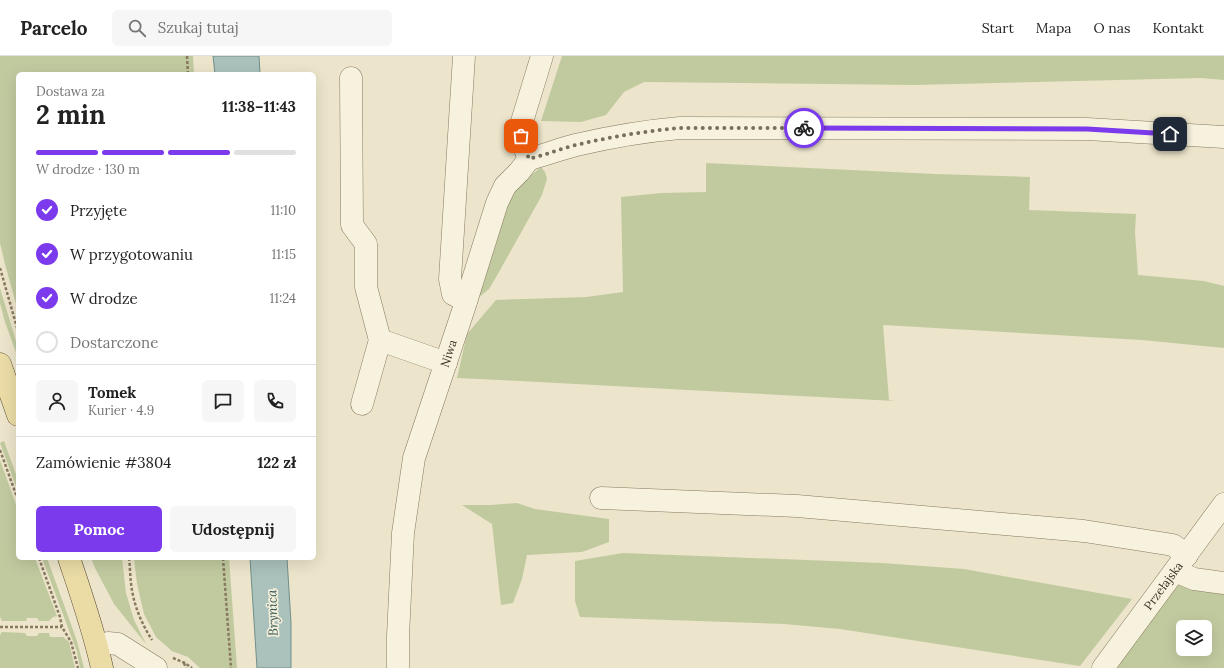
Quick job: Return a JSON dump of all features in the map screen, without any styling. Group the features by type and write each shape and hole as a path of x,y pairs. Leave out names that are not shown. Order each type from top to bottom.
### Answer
{"main road":[{"path":"0,364 16,409"},
{"path":"70,560 97,645 102,668"}],"street":[{"path":"464,56 450,279 453,294 466,301"},
{"path":"542,56 520,128 523,144 529,159 576,145 659,129 680,128 1087,129 1224,137"},
{"path":"352,78 352,226 366,244 366,287 380,340 362,404"},
{"name":"Niwa","path":"398,668 403,533 414,458 497,203 505,186 529,159"},
{"path":"380,340 446,363"},
{"path":"601,498 797,506 1084,531 1173,545 1181,563 1194,579 1224,583"},
{"name":"Przełajska","path":"1103,668 1224,504"},
{"path":"97,645 108,643 118,644 156,668"}],"path":[{"path":"187,56 188,72"},
{"path":"0,268 16,324"},
{"path":"0,450 16,494"},
{"path":"40,560 60,617 62,627 71,642 78,668"},
{"path":"129,560 132,591 137,610 144,626"},
{"path":"223,560 231,668"},
{"path":"0,627 62,627"},
{"path":"186,668 182,661 192,668"}],"green space":[{"path":"0,56 193,56 194,72 16,72 16,304 0,243"},
{"path":"562,56 1224,56 1224,80 1201,78 914,85 644,82 624,92 606,115 581,122 541,121"},
{"path":"706,163 1030,177 1029,210 1136,214 1135,232 1138,275 1204,281 1224,286 1224,348 1142,340 883,325 889,400 895,401 457,378 467,334 496,300 586,297 623,292 621,197 661,193 706,192"},
{"path":"541,167 545,172 547,179 542,195 489,289 477,299 509,202 521,183"},
{"path":"0,288 16,341 16,352 5,322 0,303"},
{"path":"4,441 16,474 16,487 0,443"},
{"path":"0,460 16,504 16,560 36,560 57,616 53,617 49,621 39,621 37,618 27,618 26,621 2,621 0,617"},
{"path":"517,503 535,509 609,519 609,542 582,552 527,555 522,579 513,603 501,605 492,524 462,505"},
{"path":"623,553 882,563 964,569 1132,599 1080,666 840,629 784,624 580,617 575,601 575,561"},
{"path":"43,560 48,560 77,641 84,668 80,668 77,652"},
{"path":"92,560 122,560 126,593 134,620 146,644 114,604"},
{"path":"134,560 229,560 237,668 200,668 188,657 172,651 156,637 144,614 137,584"},
{"path":"1183,575 1224,578 1224,668 1115,668"},
{"path":"2,632 25,633 27,636 37,636 39,633 49,633 50,637 63,637 69,642 75,668 0,668 0,635"}],"water":[{"path":"213,56 259,56 260,72 215,72"},
{"name":"Brynica","path":"250,560 287,560 291,623 291,668 257,668"}],"way so far":[{"path":"521,136 529,159 576,145 659,129 804,128"}],"route":[{"path":"804,128 1087,129 1170,134"}]}
